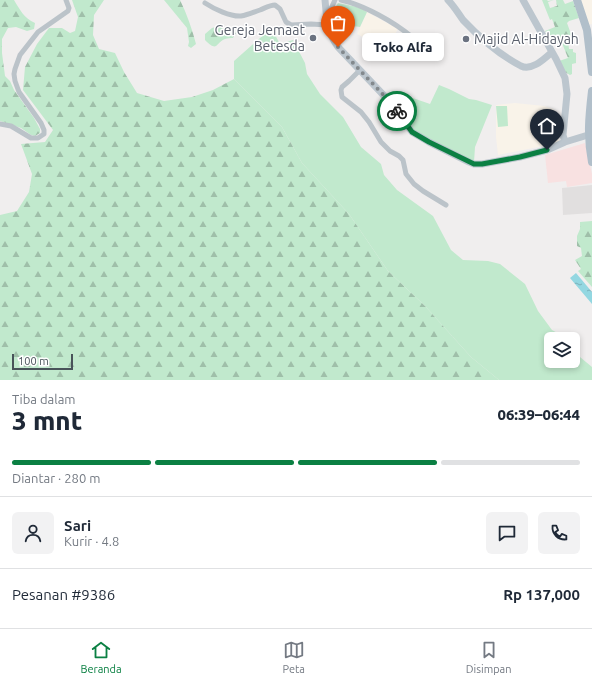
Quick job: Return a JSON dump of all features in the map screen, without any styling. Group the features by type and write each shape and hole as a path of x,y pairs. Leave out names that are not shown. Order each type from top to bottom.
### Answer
{"main road":[{"path":"325,0 327,22 332,38 338,47 391,103 412,132 429,142 469,162 474,164 482,164 520,157 550,146 588,135"},
{"path":"448,0 463,19 478,34 519,66 525,68 530,67 552,52"},
{"path":"523,0 565,78 566,103 563,131 565,142"},
{"path":"576,0 587,30 592,72"},
{"path":"592,91 588,135 592,161"}],"street":[{"path":"0,124 11,126 31,138 38,138 44,134 41,123 19,92 15,81 14,69 20,55 38,32 68,11 69,8 66,0"},
{"path":"205,3 216,10 240,16 275,5 280,9 286,22 291,26 327,22 336,0"},
{"path":"341,0 362,7 385,19 411,36 425,50"},
{"path":"360,70 342,87 340,90 342,97 361,112 381,142 390,151 403,160 406,174 414,184 446,205"}],"shaded area":[{"path":"579,0 592,0 592,24 588,25"},
{"path":"367,12 398,29 387,50 357,34"},
{"path":"515,103 544,106 553,109 557,114 559,141 553,144 498,155 496,137 496,105"},
{"path":"585,143 592,174 592,183 567,187 566,181 548,183 545,155"},
{"path":"592,185 592,213 563,215 562,188"}],"green space":[{"path":"0,0 14,0 25,16 35,23 34,29 27,31 16,27 8,28 2,39 2,53 5,76 10,81 14,90 40,129 40,133 35,136 21,128 0,121"},
{"path":"72,0 104,0 94,15 93,35 99,49 115,53 124,72 137,93 164,101 192,97 213,90 234,79 282,127 302,163 349,214 388,271 425,306 471,357 499,380 0,380 0,215 17,211 29,192 32,174 21,144 45,142 53,130 23,90 25,67 37,44 49,28 62,28 70,33 75,31 78,17"},
{"path":"164,0 180,0 196,44 191,48 188,46 189,42 187,28"},
{"path":"542,0 554,0 548,2 550,8 557,6 556,0 563,0 565,4 573,1 579,18 567,23 571,34 568,41 569,49 573,49 573,52 576,53 576,63 572,64 572,74 570,75 565,72 559,61 568,58 562,43 552,42 545,31 555,27 552,19 550,20"},
{"path":"338,3 357,7 367,12 360,27 345,25 333,29 331,22 332,16"},
{"path":"219,26 236,33 233,38 225,39 216,46 212,46 205,40 205,34 212,28"},
{"path":"268,31 274,33 280,44 293,40 305,63 307,74 320,94 343,117 361,147 381,164 384,175 397,190 433,216 451,250 463,260 488,261 500,264 525,284 538,311 552,330 556,332 544,332 544,368 580,368 580,357 592,367 592,380 499,380 471,357 425,306 388,271 349,214 302,163 282,127 234,79 234,61"},
{"path":"439,85 469,99 492,105 475,147 474,162 411,129 394,100 400,95 430,104"},
{"path":"496,106 507,106 508,126 498,127"},
{"path":"592,221 592,287 578,271 581,269 575,260 582,256 581,248 577,246 577,236 580,229 580,222"}],"water":[{"path":"576,273 592,292 592,304 570,278"}],"way so far":[{"path":"338,47 397,111"}],"place":[{"name":"Gereja Jemaat Betesda","path":"313,38"},
{"name":"Majid Al-Hidayah","path":"466,39"},
{"name":"Toko Alfa","path":"338,47"}],"route":[{"path":"397,111 412,132 474,164 482,164 520,157 547,150"}]}
